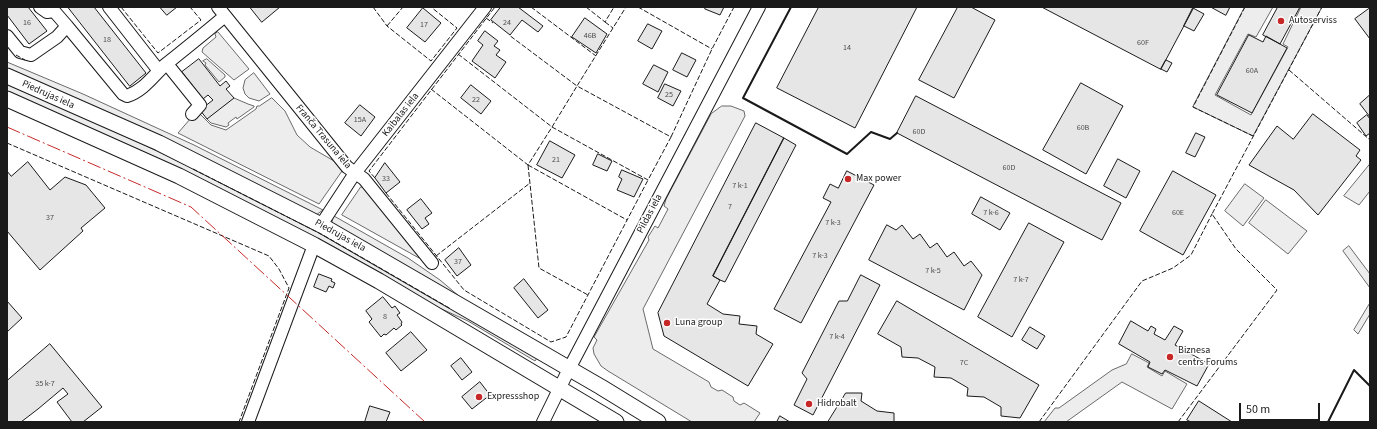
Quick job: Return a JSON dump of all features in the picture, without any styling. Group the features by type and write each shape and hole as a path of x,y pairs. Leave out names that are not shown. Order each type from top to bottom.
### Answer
{"main road":[{"name":"Piedrujas iela","path":"7,76 159,143 321,225 658,422"},
{"name":"Piedrujas iela","path":"7,99 179,176 314,245 379,281 616,422"}],"street":[{"path":"40,7 47,12 56,9 67,26 123,94 127,96 133,94 151,81 163,67 222,12"},
{"path":"109,7 163,67 200,105 192,114"},
{"name":"Kaibalas iela","path":"321,225 355,173 485,7"},
{"name":"Pildas iela","path":"543,422 569,369 759,7"},
{"name":"Franča Trasuna iela","path":"222,12 347,167 364,179 432,263"},
{"path":"7,36 20,52 31,55 57,37 67,26"},
{"path":"248,422 314,245"}],"shaded area":[{"path":"1245,7 1273,7 1256,37 1248,34 1215,95 1251,115 1288,47 1283,44 1301,7 1322,7 1253,136 1193,107"},
{"path":"218,32 249,69 234,80 202,52 203,48 216,37 215,34"},
{"path":"207,59 225,75 225,77 219,82 205,65 206,63 203,61"},
{"path":"7,62 83,94 194,145 323,210 316,215 7,69"},
{"path":"254,73 270,94 259,101 249,98 245,94 243,88 245,80"},
{"path":"7,83 114,130 322,234 537,358 535,361 468,321 435,306 126,144 7,91"},
{"path":"234,98 254,107 237,119 236,117 228,123 229,125 226,127 211,123 207,119"},
{"path":"272,98 285,111 297,135 310,147 334,161 342,171 319,204 178,133 197,111 211,125 226,130 256,109 257,106"},
{"path":"722,106 731,106 744,111 745,116 643,309 653,349 709,382 711,387 718,391 722,390 733,397 734,401 740,405 744,403 760,413 754,422 692,422 601,366 594,354 593,348 597,340 594,337 649,240 648,237 655,226 658,228 668,209 664,206 666,199 711,114"},
{"path":"1370,164 1370,191 1359,205 1344,196"},
{"path":"1245,184 1264,198 1243,226 1225,211"},
{"path":"361,187 366,187 420,254 419,258 342,215"},
{"path":"1266,200 1307,231 1288,254 1249,223"},
{"path":"334,216 408,258 440,280 466,302 336,227 332,223"},
{"path":"1349,246 1370,274 1370,288 1343,251"},
{"path":"1370,303 1370,314 1358,334 1354,330"},
{"path":"1132,354 1149,363 1147,367 1162,376 1165,371 1187,384 1172,409 1122,382 1066,422 1044,422 1055,408 1059,408 1112,370 1126,364"}],"building":[{"path":"7,7 28,7 47,31 29,44 7,15"},
{"path":"68,7 94,7 146,73 130,86"},
{"path":"160,7 177,7 167,15"},
{"path":"250,7 280,7 262,22"},
{"path":"501,7 518,7 543,26 538,32 522,20 510,35 491,20"},
{"path":"706,7 724,7 720,15 705,9"},
{"path":"819,7 917,7 855,128 777,88"},
{"path":"958,7 971,7 995,20 954,98 919,80"},
{"path":"1042,7 1194,7 1161,69"},
{"path":"1211,7 1230,7 1226,15"},
{"name":"Autoserviss","path":"1278,7 1300,7 1280,44 1263,35"},
{"path":"423,8 441,23 425,42 407,28"},
{"path":"1193,8 1204,14 1194,31 1184,26"},
{"path":"1370,8 1370,39 1355,19"},
{"path":"585,18 607,34 596,53 572,37"},
{"path":"648,24 662,31 652,49 638,41"},
{"path":"485,31 498,41 494,46 500,50 496,55 506,62 495,78 472,61 483,45 478,41"},
{"path":"1249,35 1263,42 1266,36 1287,48 1252,113 1217,95"},
{"path":"682,53 696,60 687,77 673,70"},
{"path":"199,59 220,86 226,81 230,86 226,89 234,98 207,119 200,110 213,100 208,95 203,99 182,72"},
{"path":"1166,60 1172,63 1167,72 1161,69"},
{"path":"654,65 668,72 658,92 643,84"},
{"path":"1081,83 1123,106 1086,174 1043,150"},
{"path":"665,84 681,91 673,106 658,98"},
{"path":"471,85 491,101 481,114 461,98"},
{"path":"1370,95 1370,117 1360,104"},
{"path":"916,96 1121,203 1102,240 897,133"},
{"path":"360,105 375,117 361,136 345,123"},
{"path":"1313,114 1360,150 1356,156 1361,160 1318,215 1294,190 1249,165 1277,126 1293,139"},
{"path":"1367,115 1370,119 1370,133 1366,136 1357,123"},
{"path":"756,123 784,138 713,276 720,280 707,304 723,314 740,316 739,324 757,326 756,334 773,344 748,386 664,336 658,313"},
{"path":"1196,133 1205,137 1195,157 1186,153"},
{"path":"784,138 796,145 725,282 720,280 713,276"},
{"path":"550,141 575,155 562,178 537,165"},
{"path":"598,154 612,161 607,171 593,165"},
{"path":"1118,159 1140,171 1126,198 1104,186"},
{"path":"28,162 50,190 65,177 86,185 105,208 81,228 83,231 40,270 7,231 7,171 11,176"},
{"path":"385,163 400,182 386,193 375,178"},
{"path":"622,170 643,179 634,197 617,190 622,179 619,177"},
{"path":"847,171 874,185 801,323 774,309 831,202 823,198 830,184 838,188"},
{"path":"1173,171 1216,195 1183,255 1140,231"},
{"path":"981,197 1010,213 1000,230 972,214"},
{"path":"421,199 432,213 425,218 429,224 422,229 407,210"},
{"path":"1029,223 1064,242 1012,337 978,317"},
{"path":"887,225 896,230 902,225 913,239 920,234 930,248 937,243 947,257 954,252 964,266 971,261 982,275 964,310 869,260"},
{"path":"459,248 471,265 457,276 445,260"},
{"path":"319,274 332,279 331,281 335,283 333,288 329,286 326,292 314,287"},
{"path":"861,275 880,285 813,415 794,405 807,379 802,373 839,301 847,301"},
{"path":"524,279 548,310 538,318 514,288"},
{"path":"383,297 392,308 395,306 400,313 397,315 402,322 402,325 396,330 394,328 386,335 384,334 381,337 369,322 372,319 366,311"},
{"path":"7,301 22,318 7,332"},
{"path":"897,301 1039,385 1020,418 1001,416 1001,407 984,397 967,396 968,388 951,378 934,377 935,367 918,358 902,357 901,347 878,334"},
{"name":"Biznesa centrs Forums","path":"1131,321 1148,331 1151,326 1156,329 1154,334 1165,340 1174,326 1183,331 1175,345 1209,364 1197,386 1165,370 1162,374 1148,367 1150,362 1119,344"},
{"path":"1030,327 1045,336 1037,349 1022,340"},
{"path":"411,332 427,350 401,371 386,353"},
{"path":"50,344 102,407 83,422 72,422 57,402 68,394 63,388 21,422 7,422 7,381"},
{"path":"461,358 472,372 462,380 451,366"},
{"path":"480,382 490,395 472,409 462,397"},
{"path":"846,393 862,393 861,401 877,411 894,413 895,422 828,422"},
{"path":"1199,401 1232,422 1191,422 1187,420"},
{"path":"370,406 390,412 386,422 365,422"},
{"path":"780,416 790,422 777,422"}],"fence":[{"path":"121,7 158,53 201,20 190,7"},
{"path":"373,7 387,26 431,61 457,28 431,7"},
{"path":"387,26 403,7"},
{"path":"375,178 369,171 495,7"},
{"path":"531,7 596,56"},
{"path":"586,7 605,22 614,7"},
{"path":"431,89 528,165 552,127 648,180 671,137 577,86 626,7"},
{"path":"638,7 712,49"},
{"path":"671,137 712,49 734,7"},
{"path":"1245,7 1193,107 1253,136"},
{"path":"1178,422 1277,290 1236,249 1212,214 1322,7"},
{"path":"486,18 493,23"},
{"path":"605,22 613,28"},
{"path":"458,54 552,127 577,86 509,35"},
{"path":"16,55 25,60"},
{"path":"1289,70 1370,140"},
{"path":"7,143 269,256 279,269 289,288 239,422"},
{"path":"528,165 539,268 588,295"},
{"path":"528,165 627,220"},
{"path":"193,169 323,235 451,309"},
{"path":"386,193 464,290 551,342 566,337 648,180"},
{"path":"436,256 530,183"},
{"path":"1039,422 1142,281 1173,268 1191,255 1212,214"}],"wall":[{"path":"791,7 743,98 847,154 871,132 890,139 897,133"},
{"path":"1328,422 1354,370 1370,386"}],"power":[{"path":"7,127 191,207 425,422"}],"place":[{"name":"Autoserviss","path":"1281,21"},
{"name":"Max power","path":"848,179"},
{"name":"Luna group","path":"667,323"},
{"name":"Biznesa centrs Forums","path":"1170,357"},
{"name":"Expressshop","path":"479,397"},
{"name":"Hidrobalt","path":"809,404"}]}
